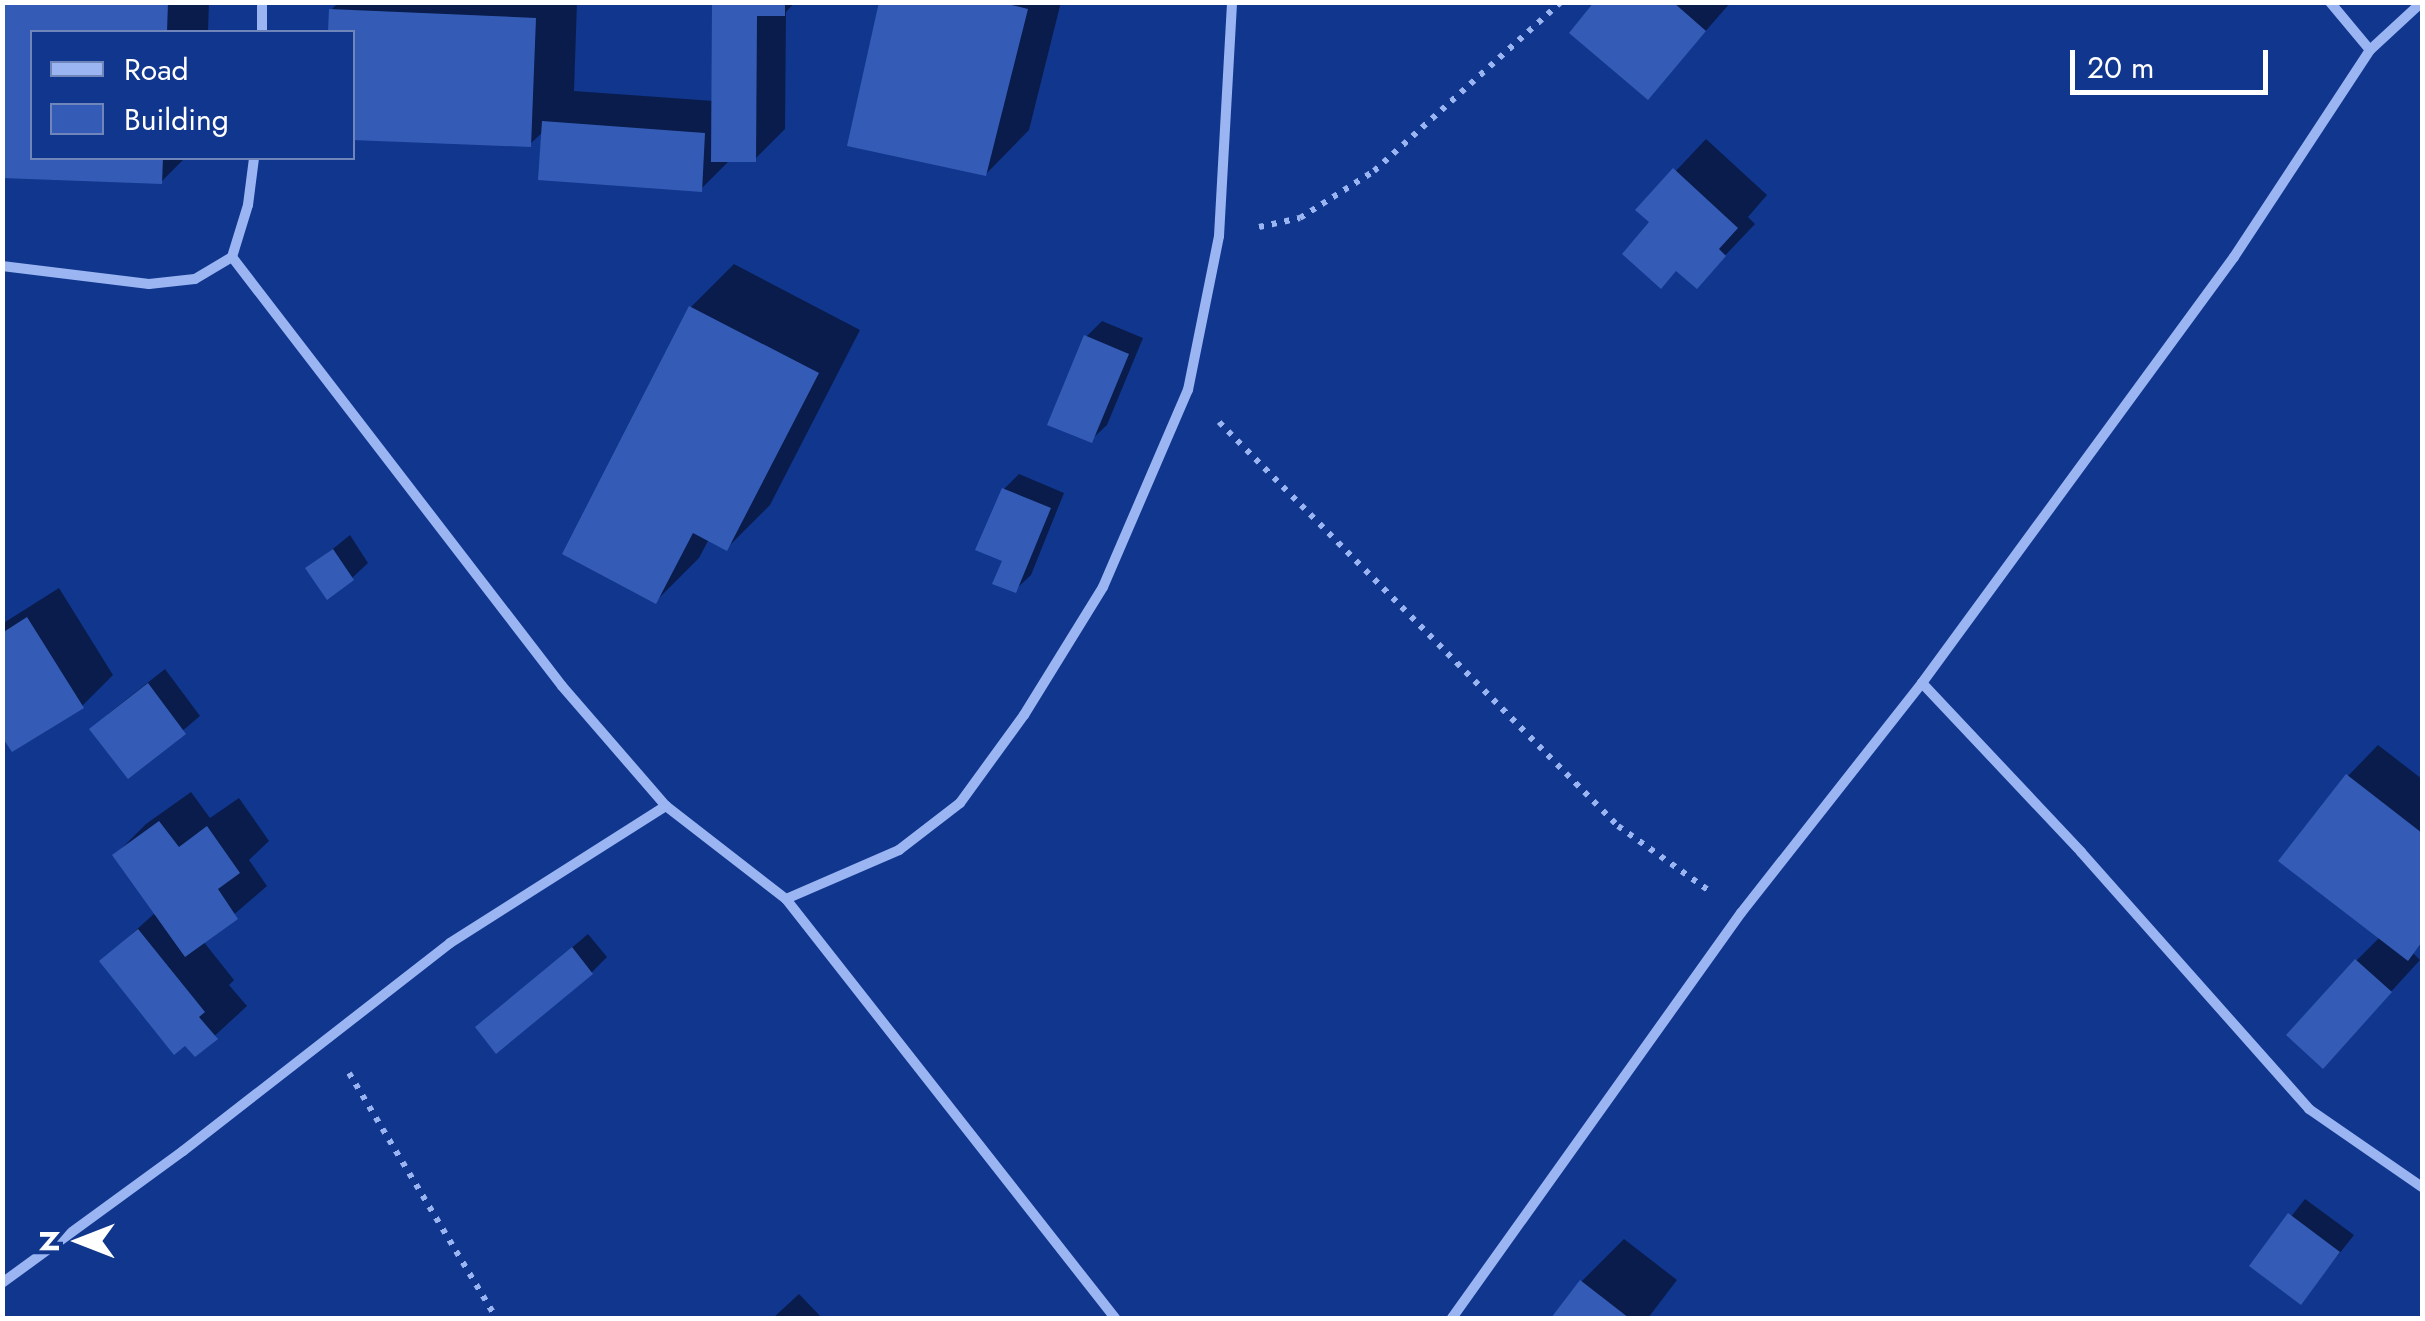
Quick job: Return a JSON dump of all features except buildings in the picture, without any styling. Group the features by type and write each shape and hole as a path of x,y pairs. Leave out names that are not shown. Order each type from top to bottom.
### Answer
{"street":[{"path":"262,2 262,30"},
{"path":"786,899 899,850 960,804 1024,715 1103,587 1188,390 1219,236 1232,2"},
{"path":"2330,2 2370,50"},
{"path":"1452,1318 1741,913 1922,682 2234,257 2370,50 2422,2"},
{"path":"2,266 149,284 195,279 232,257 248,205 254,160"},
{"path":"232,257 562,686 666,806 786,899 1116,1318"},
{"path":"1922,682 2081,852 2309,1109 2422,1187"},
{"path":"2,1283 450,943 666,806"}],"path":[{"path":"1219,236 1300,218 1374,171 1561,2"},
{"path":"1188,390 1618,826 1741,913"},
{"path":"328,1038 496,1318"}]}
